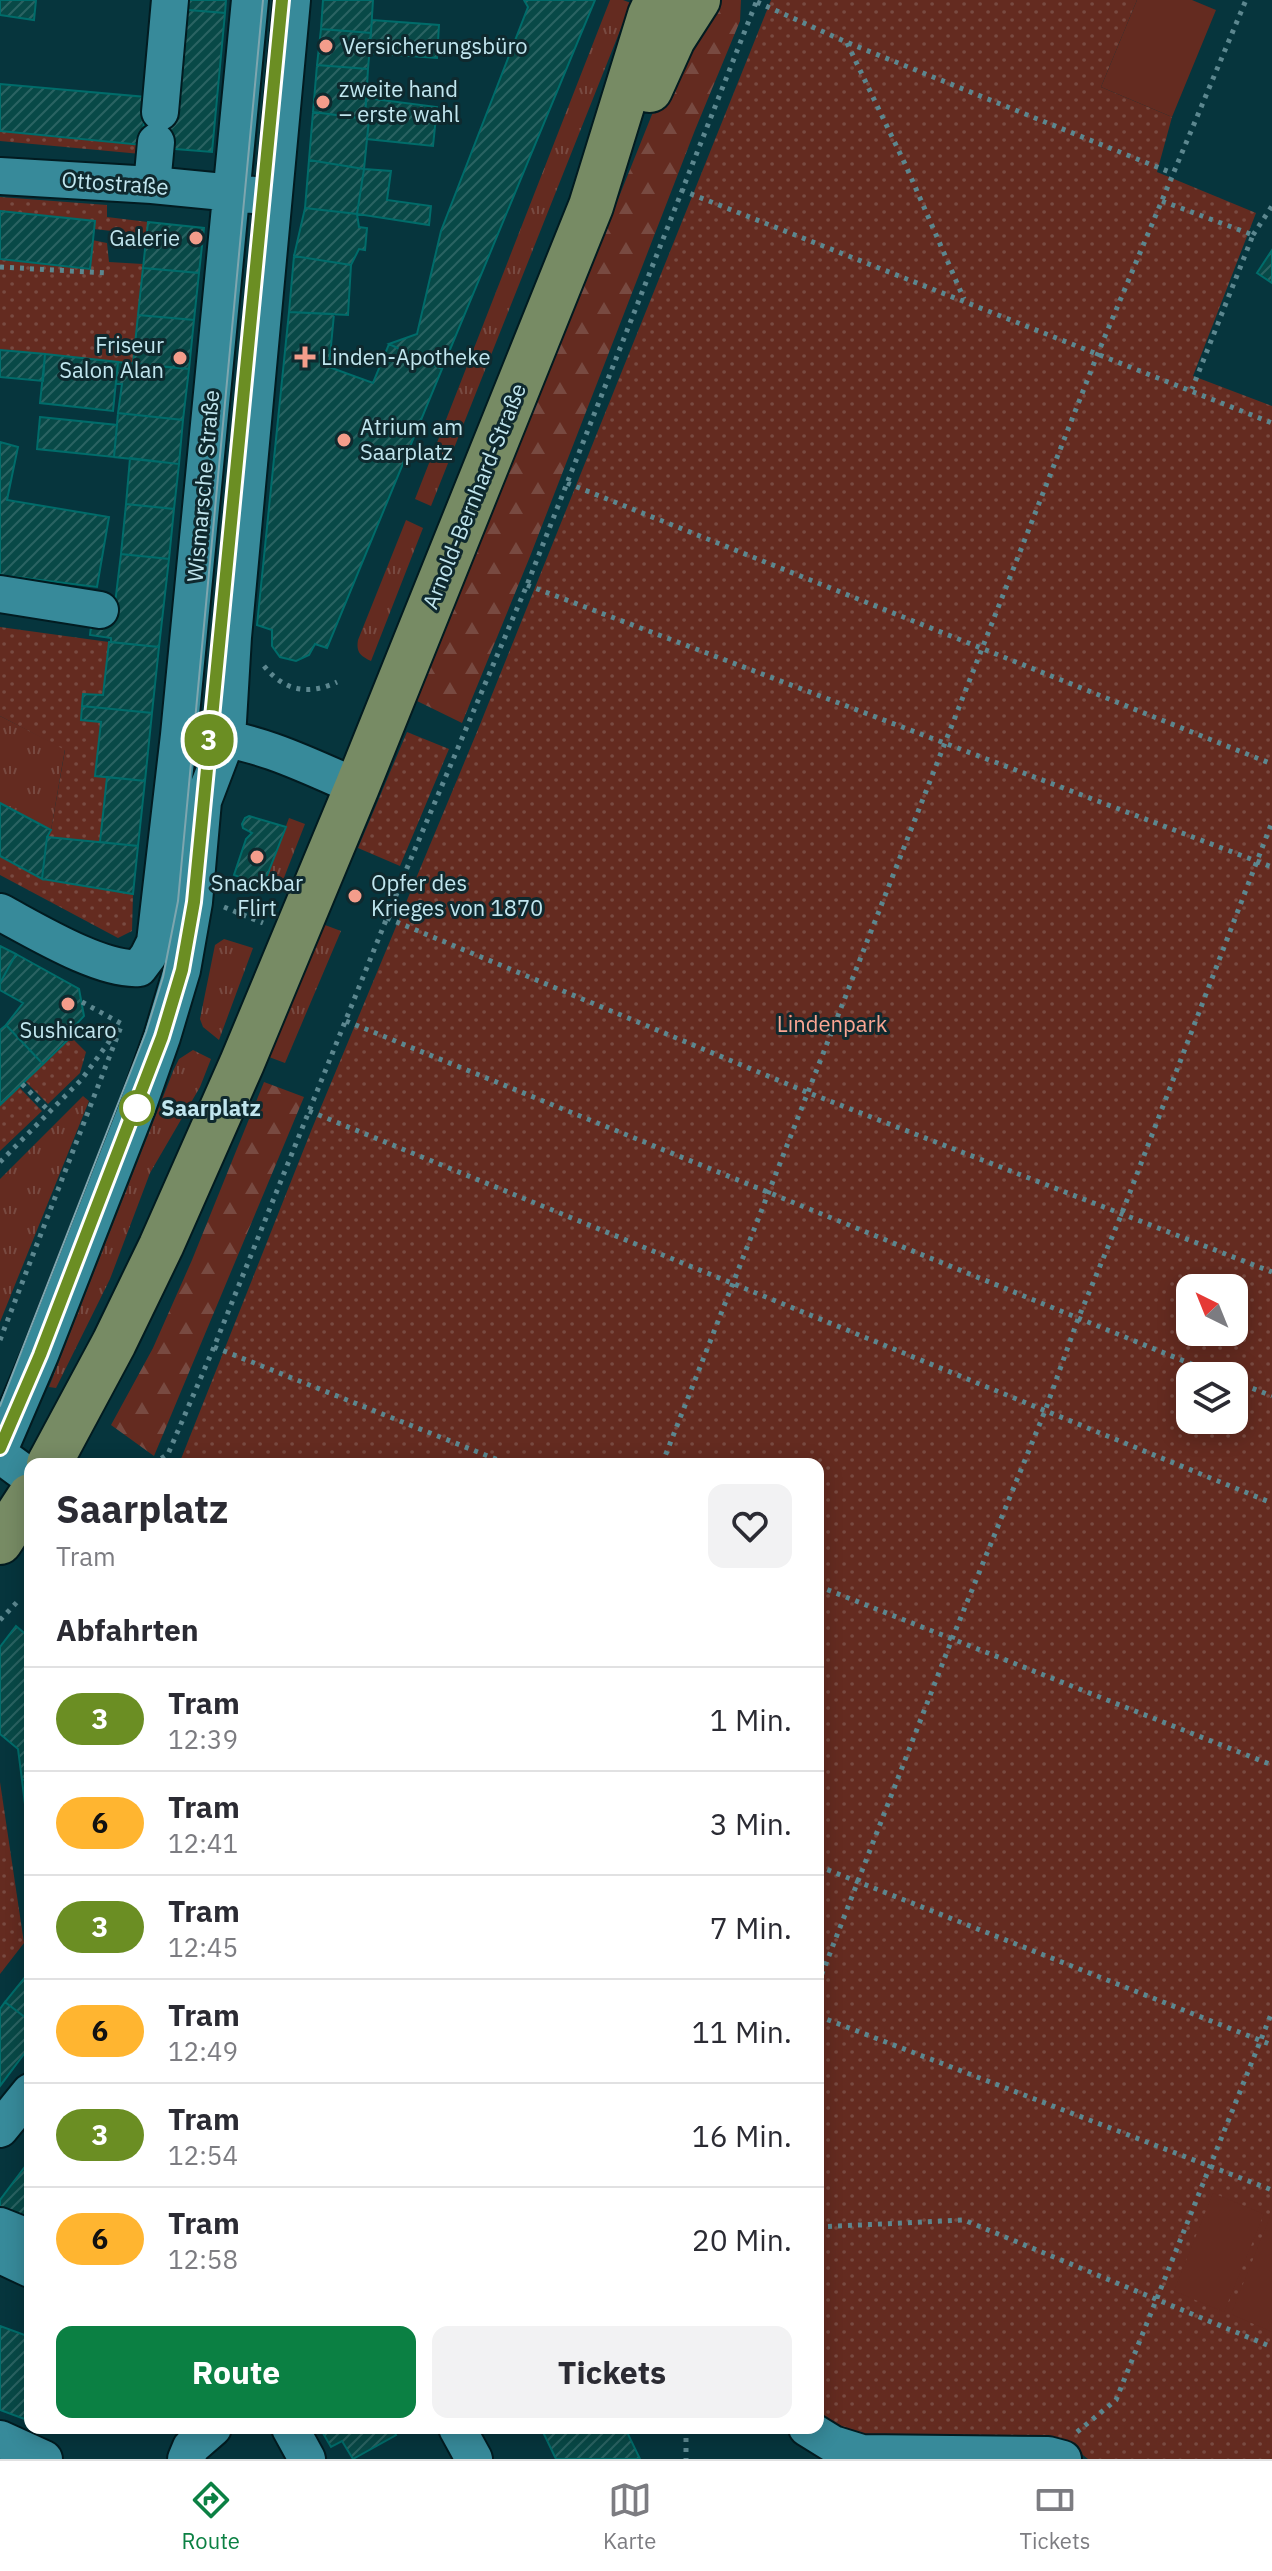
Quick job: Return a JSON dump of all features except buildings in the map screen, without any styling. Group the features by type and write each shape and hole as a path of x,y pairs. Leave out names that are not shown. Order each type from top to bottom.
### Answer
{"main road":[{"name":"Arnold-Bernhard-Straße","path":"591,206 657,0"},
{"name":"Arnold-Bernhard-Straße","path":"357,787 591,206 673,39 698,0"},
{"path":"52,1458 114,1343 161,1246 242,1063 357,787"},
{"path":"0,1542 24,1505"}],"street":[{"path":"152,185 170,0"},
{"name":"Wismarsche Straße","path":"0,912 88,956 131,969 139,968 155,942 179,735 250,0"},
{"name":"Wismarsche Straße","path":"0,1448 40,1355 162,1037 182,970 194,902 203,801 227,738 233,637 292,0"},
{"name":"Ottostraße","path":"0,176 152,185 275,197"},
{"path":"0,594 100,610"},
{"path":"0,1406 141,1045 163,977 178,901 188,801 179,735 227,738 304,764 357,787"},
{"path":"0,1455 24,1473"},
{"path":"0,2129 24,2099"},
{"path":"0,2226 24,2236"},
{"path":"0,2255 24,2266"},
{"path":"186,2459 191,2447 206,2434"},
{"path":"293,2434 307,2459"},
{"path":"460,2434 474,2459"},
{"path":"817,2434 833,2444 862,2453 1056,2457"},
{"path":"0,2439 44,2459"}],"path":[{"path":"664,1458 1098,353 1246,0"},
{"path":"167,1458 387,918 527,585 757,1 846,42 1172,173"},
{"path":"846,42 906,166 964,301"},
{"path":"681,190 1272,423"},
{"path":"1162,201 1253,235"},
{"path":"1192,389 1253,235 1272,206"},
{"path":"0,267 107,273"},
{"path":"567,483 1272,764"},
{"path":"527,585 1272,867"},
{"path":"258,656 275,677 303,691 320,690 337,682"},
{"path":"824,1968 1045,1411 1272,822"},
{"path":"212,902 267,924"},
{"path":"387,918 809,1093 1272,1272"},
{"path":"82,1002 122,1024"},
{"path":"346,1021 1186,1362"},
{"path":"0,1162 82,1079 122,1024"},
{"path":"0,1340 122,1024"},
{"path":"22,1084 50,1112"},
{"path":"309,1111 1272,1503"},
{"path":"214,1347 493,1458"},
{"path":"1248,1387 1272,1396"},
{"path":"162,1458 168,1454"},
{"path":"824,1588 1272,1765"},
{"path":"0,1620 20,1599"},
{"path":"824,1868 1272,2045"},
{"path":"1056,2457 1116,2400 1272,2012"},
{"path":"824,2018 1272,2190"},
{"path":"824,2227 964,2220 1272,2347"},
{"path":"686,2434 686,2459"}],"green space":[{"path":"610,0 631,3 431,506 415,499"},
{"path":"714,0 741,0 740,21 462,723 417,701 655,107"},
{"name":"Lindenpark","path":"771,0 1137,0 1101,87 1172,117 1157,172 1256,213 1193,376 1272,406 1272,2459 1088,2459 1079,2452 1053,2443 874,2441 824,2423 824,1458 181,1458 311,1131 479,727"},
{"path":"1137,0 1192,0 1216,10 1172,117 1101,87"},
{"path":"0,131 142,145 141,154 0,141"},
{"path":"0,197 107,205 107,217 148,222 147,235 94,229 94,221 0,211"},
{"path":"92,240 107,243 109,262 143,264 133,364 0,350 0,259"},
{"path":"406,520 423,528 371,661 360,653 358,640"},
{"path":"0,627 109,642 103,695 84,694 81,720 101,722 107,777 100,842 47,837 51,830 65,750 0,716"},
{"path":"0,716 65,749 51,830 0,803"},
{"path":"407,732 449,749 400,866 358,848"},
{"path":"289,818 305,824 278,893 263,886"},
{"path":"0,856 43,879 133,894 132,931 118,938 0,875"},
{"path":"325,925 341,931 285,1063 269,1057"},
{"path":"224,939 253,948 219,1040 203,1027 200,1019 215,945"},
{"path":"71,1037 86,1052 80,1073 48,1104 25,1081"},
{"path":"193,1050 211,1059 200,1087 150,1173 110,1279 56,1388 49,1387 174,1069 179,1059"},
{"path":"264,1082 304,1097 154,1456 111,1425 153,1348"},
{"path":"19,1087 42,1111 0,1151 0,1105"},
{"path":"83,1096 89,1101 0,1322 0,1179"},
{"path":"0,1782 24,1943 0,1974"},
{"path":"1213,2193 1264,2214 1224,2312 1174,2291"},
{"path":"1272,2217 1272,2332 1231,2314"}],"tram line":[{"path":"0,1406 146,1032 163,977 178,901 263,0"},
{"path":"0,1448 40,1355 162,1037 182,970 194,902 282,0"},
{"name":"3","path":"0,1448 137,1108 182,970 194,902 282,0"}],"place":[{"name":"Versicherungsbüro","path":"326,46"},
{"name":"zweite hand – erste wahl","path":"323,102"},
{"name":"Galerie","path":"196,238"},
{"name":"Linden-Apotheke","path":"305,357"},
{"name":"Friseur Salon Alan","path":"180,358"},
{"name":"Atrium am Saarplatz","path":"344,440"},
{"name":"Snackbar Flirt","path":"257,857"},
{"name":"Opfer des Krieges von 1870","path":"355,896"},
{"name":"Sushicaro","path":"68,1004"},
{"name":"Saarplatz","path":"137,1108"}]}
